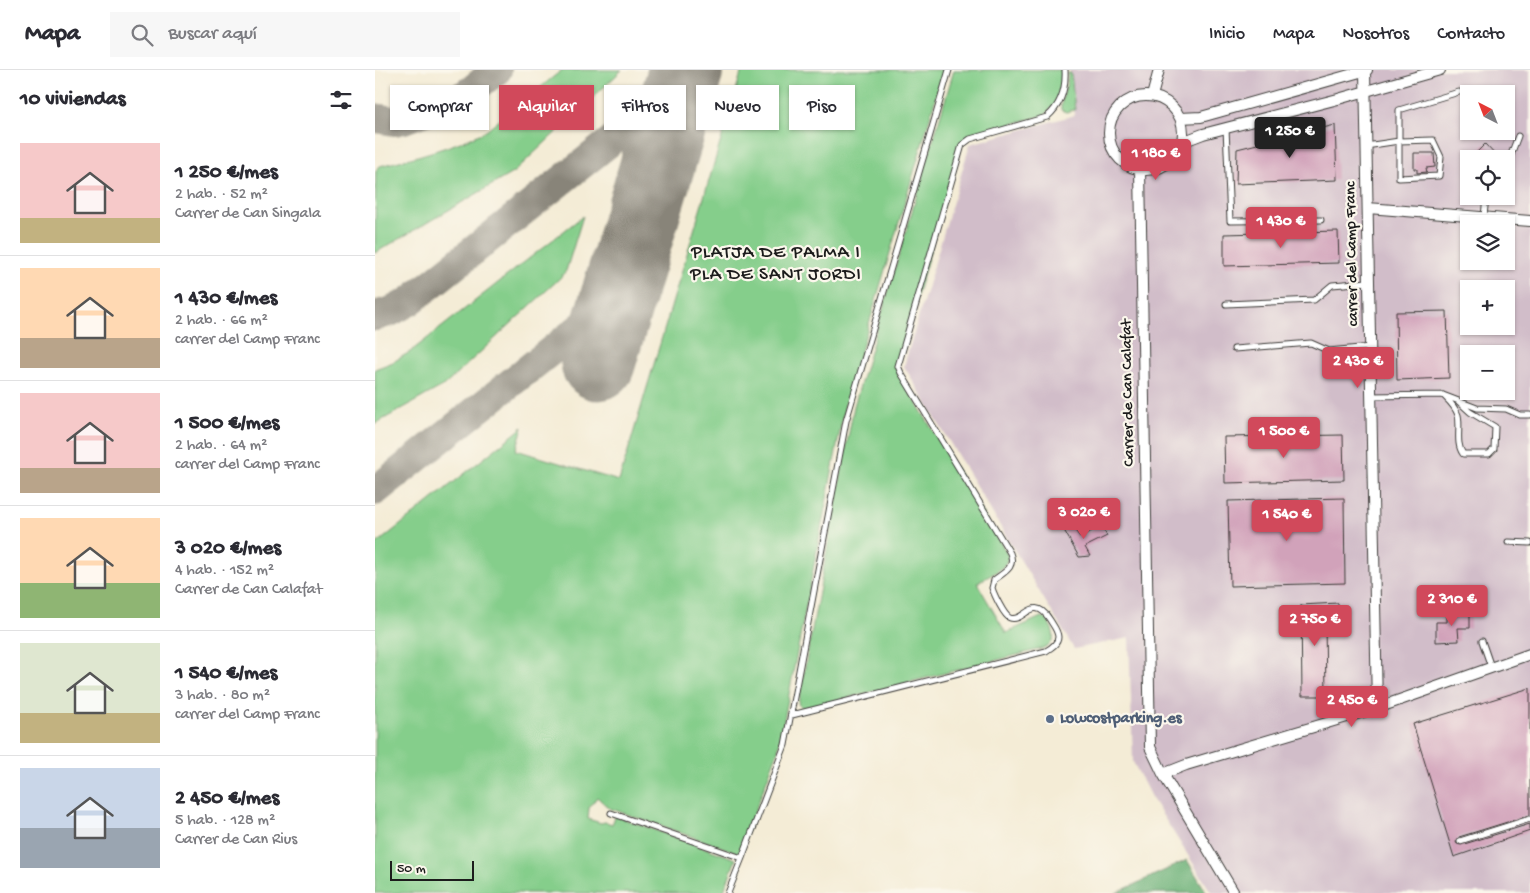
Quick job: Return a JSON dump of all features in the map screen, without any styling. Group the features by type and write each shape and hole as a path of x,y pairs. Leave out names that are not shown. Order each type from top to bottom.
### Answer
{"street":[{"path":"1151,96 1159,70"},
{"path":"1180,118 1201,116 1366,70"},
{"name":"carrer del Camp Franc","path":"1366,70 1368,282 1377,708"},
{"path":"1182,142 1203,134 1440,70"},
{"path":"1139,96 1151,96 1163,100 1173,108 1180,118 1183,130 1182,142 1174,156 1161,166 1151,169 1140,169 1128,165 1111,146 1109,133 1111,120 1122,105 1139,96"},
{"name":"Carrer de Can Calafat","path":"1140,169 1150,747 1163,774 1234,893"},
{"path":"1368,208 1460,215"},
{"path":"1515,219 1530,220"},
{"path":"1163,774 1377,708 1530,654"}],"lane":[{"path":"728,893 782,754 792,714 846,421 949,70"},
{"path":"792,714 1046,651 1058,640 1056,630 1046,614 1041,610 1031,610 1014,618 1006,615 992,588 994,580 1011,566 1011,553 898,366 962,145 970,139 1047,117 1053,112 1060,101 1065,84 1065,70"},
{"path":"1366,146 1399,140 1433,140 1441,157 1439,176 1399,178 1399,140 1399,110 1459,92"},
{"path":"1226,128 1230,221 1321,220"},
{"path":"1513,150 1518,136"},
{"path":"1226,304 1314,300 1332,285 1368,282"},
{"path":"1234,348 1311,343 1329,351 1370,347"},
{"path":"1443,395 1458,414 1460,449 1463,454 1489,454 1494,449 1495,427 1470,412 1459,402"},
{"path":"1371,396 1443,395 1477,408 1506,409 1520,415 1530,415"},
{"path":"1508,542 1530,543"},
{"path":"1482,641 1491,668"},
{"path":"611,812 742,858"},
{"path":"1460,841 1530,819"}],"shaded area":[{"path":"1070,70 1530,70 1530,893 1212,893 1151,797 1133,762 1129,638 1074,649 904,366 970,144 1075,115"}],"green space":[{"path":"562,70 622,70 594,96 594,85 543,85"},
{"path":"742,70 944,70 845,405 778,751 739,853 609,808 597,797 589,808 588,819 612,824 615,817 618,817 736,859 723,893 375,893 375,545 523,427 516,450 619,481 724,130 779,130 779,85 738,85"},
{"path":"954,70 1062,70 1062,84 1056,102 1042,116 971,135 962,141 896,369 1008,555 1005,565 1001,569 977,583 1006,633 1041,617 1046,619 1052,629 1053,640 1041,649 811,707 801,707 798,704 854,406"},
{"path":"1068,73 1071,73 1075,110 1066,112 1061,110 1061,106"},
{"path":"499,121 499,130 558,130 514,172 375,253 376,170 380,166 447,147 489,129"},
{"path":"583,216 566,271 560,278 446,384 375,424 375,369 393,362 410,352"},
{"path":"1187,860 1207,893 1116,893"}],"building":[{"path":"1335,125 1337,180 1236,184 1237,149"},
{"path":"1485,144 1491,150 1479,150"},
{"path":"1414,153 1434,153 1435,167 1426,168 1427,172 1417,173 1417,169 1414,169"},
{"path":"1338,231 1339,263 1224,266 1224,234"},
{"path":"1447,311 1449,378 1397,380 1396,312"},
{"path":"1343,435 1344,480 1225,483 1224,437"},
{"path":"1344,498 1345,583 1230,586 1228,501"},
{"path":"1072,526 1080,537 1101,526 1107,536 1085,547 1090,556 1079,557 1064,530"},
{"path":"1338,603 1338,620 1325,621 1326,696 1302,696 1301,605"},
{"path":"1470,612 1470,628 1458,628 1459,641 1436,642 1436,622 1447,622 1447,613"},
{"path":"1530,688 1530,815 1459,837 1456,842 1461,845 1530,824 1530,831 1454,857 1413,724"}],"taxiway":[{"path":"375,118 394,121 404,119 457,99 468,93 497,70"},
{"path":"375,316 392,311 410,301 660,102 674,87 685,70"},
{"path":"375,491 596,315 611,299 623,279"}],"runway":[{"path":"598,363 686,70"}],"place":[{"name":"Lowcostparking.es","path":"1050,719"}],"district":[{"name":"PLATJA DE PALMA I PLA DE SANT JORDI","path":"776,264"}]}
